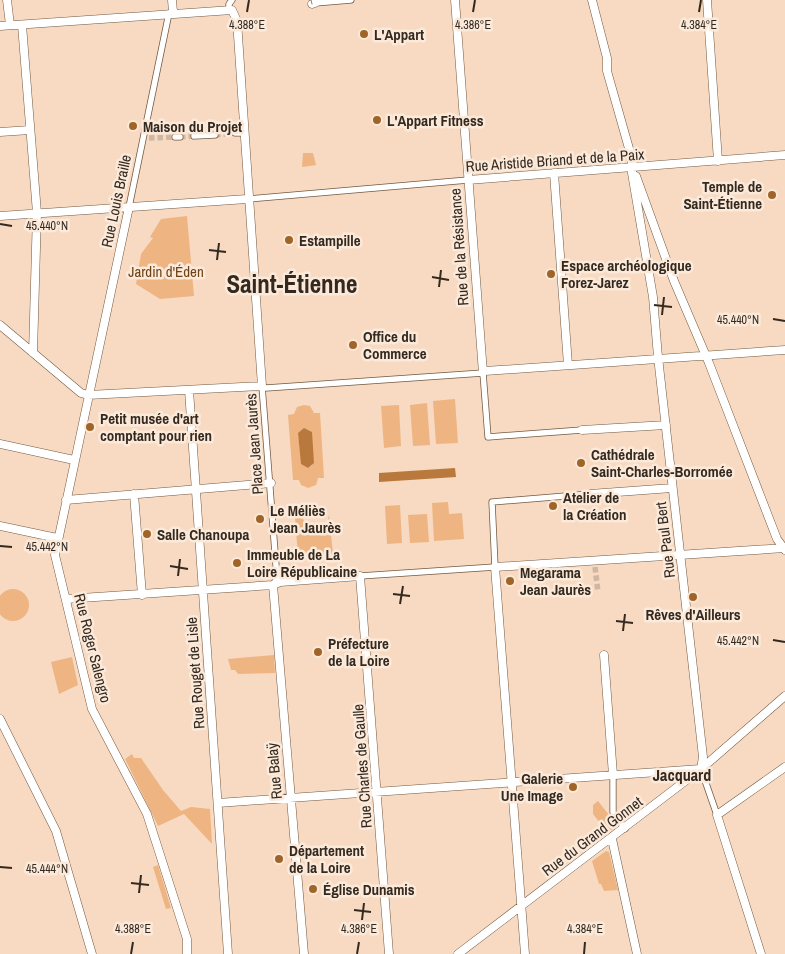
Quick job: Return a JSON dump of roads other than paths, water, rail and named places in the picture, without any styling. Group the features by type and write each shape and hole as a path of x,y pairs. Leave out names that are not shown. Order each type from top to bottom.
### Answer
{"street":[{"path":"8,0 10,26"},
{"path":"165,0 171,8"},
{"path":"0,325 81,393 88,395 262,386 247,199 245,133 237,20 229,4 232,0"},
{"path":"314,4 351,0"},
{"name":"Rue de la Résistance","path":"455,0 483,373"},
{"path":"592,0 606,58 607,71 632,159 632,168 645,198 681,300 705,354 777,539 785,549"},
{"path":"707,0 718,161"},
{"path":"0,26 171,8 231,10"},
{"name":"Rue Louis Braille","path":"88,395 146,138 171,8"},
{"path":"22,24 37,213 32,353"},
{"path":"0,132 30,130"},
{"path":"235,133 245,133"},
{"path":"194,136 215,135"},
{"name":"Rue Aristide Briand et de la Paix","path":"247,199 785,155"},
{"name":"Rue Paul Bert","path":"632,168 653,297 672,488 703,757 701,769"},
{"path":"554,173 568,365"},
{"path":"0,216 247,199"},
{"path":"666,424 488,437 483,373 485,371 658,357 785,350"},
{"name":"Place Jean Jaurès","path":"273,585 277,578 262,386 271,388 483,373"},
{"name":"Rue Rouget de Lisle","path":"189,390 228,954"},
{"name":"Rue Roger Salengro","path":"88,395 55,555 92,709 147,814 187,939 187,954"},
{"path":"0,444 74,460"},
{"path":"66,500 271,484"},
{"path":"526,954 514,782 495,567 492,502 672,488"},
{"path":"134,494 142,595"},
{"path":"0,526 57,538"},
{"path":"66,599 273,585 280,582 360,576 785,549"},
{"name":"Rue Charles de Gaulle","path":"360,576 389,954"},
{"name":"Rue Balaÿ","path":"273,585 304,954"},
{"path":"604,655 613,775 613,812 625,829"},
{"name":"Rue du Grand Gonnet","path":"458,954 625,829 701,769 785,696"},
{"path":"0,719 56,831 92,954"},
{"path":"717,815 785,767"},
{"path":"218,803 701,769 761,954"},
{"path":"612,839 637,954"}],"tunnel":[{"path":"215,135 235,133"},
{"path":"180,137 194,136"},
{"path":"149,138 175,137"},
{"path":"595,567 598,592"}],"tram line":[{"path":"311,0 312,4"}],"place":[{"name":"L'Appart","path":"364,34"},
{"name":"L'Appart Fitness","path":"377,120"},
{"name":"Maison du Projet","path":"133,126"},
{"name":"Temple de Saint-Étienne","path":"772,195"},
{"name":"Estampille","path":"289,240"},
{"name":"Espace archéologique Forez-Jarez","path":"551,274"},
{"name":"Office du Commerce","path":"353,345"},
{"name":"Petit musée d'art comptant pour rien","path":"90,427"},
{"name":"Cathédrale Saint-Charles-Borromée","path":"581,463"},
{"name":"Atelier de la Création","path":"553,506"},
{"name":"Le Méliès Jean Jaurès","path":"260,519"},
{"name":"Salle Chanoupa","path":"147,534"},
{"name":"Immeuble de La Loire Républicaine","path":"237,563"},
{"name":"Megarama Jean Jaurès","path":"510,581"},
{"name":"Rêves d'Ailleurs","path":"693,597"},
{"name":"Préfecture de la Loire","path":"318,652"},
{"name":"Galerie Une Image","path":"573,787"},
{"name":"Département de la Loire","path":"279,859"},
{"name":"Église Dunamis","path":"313,889"}],"district":[{"name":"Saint-Étienne","path":"292,284"},
{"name":"Jacquard","path":"682,775"}],"park label":[{"name":"Jardin d'Éden","path":"166,271"}]}
